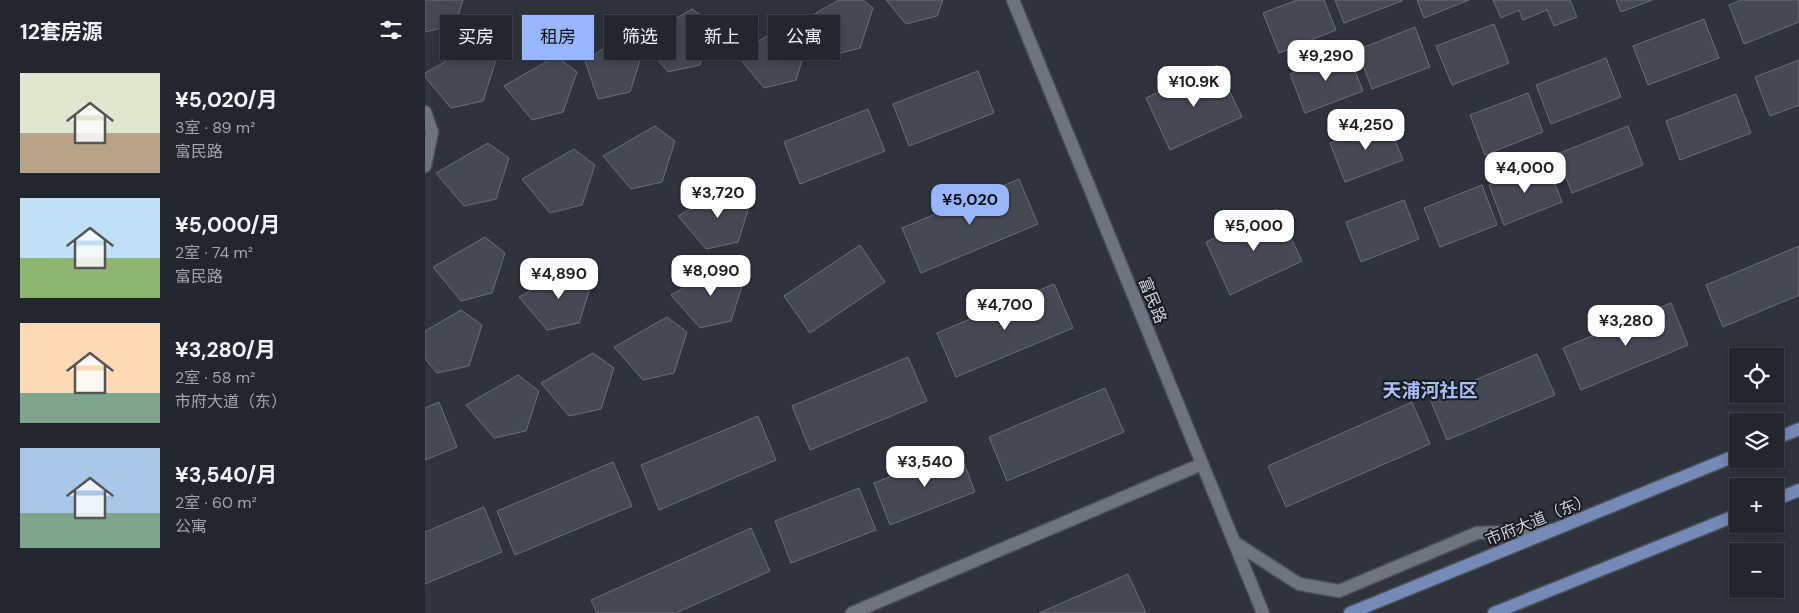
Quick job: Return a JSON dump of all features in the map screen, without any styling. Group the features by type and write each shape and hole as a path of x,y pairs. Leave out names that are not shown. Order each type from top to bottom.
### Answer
{"main road":[{"path":"1784,435 1799,429"},
{"name":"市府大道（东）","path":"1350,613 1729,457"},
{"path":"1784,496 1799,490"},
{"path":"1494,613 1729,518"}],"street":[{"name":"富民路","path":"1013,0 1263,613"},
{"path":"425,112 432,132 425,166"},
{"path":"852,613 1202,464"},
{"path":"1234,542 1299,584 1339,591 1477,533 1553,530"}],"building":[{"path":"425,0 463,0 458,15 440,15 440,28 425,32"},
{"path":"839,0 863,0 873,8 860,48 840,53 840,15 812,15"},
{"path":"886,0 943,0 937,16 906,24"},
{"path":"1297,0 1324,0 1336,30 1279,53 1263,13"},
{"path":"1335,0 1402,0 1402,1 1344,23"},
{"path":"1417,0 1469,0 1424,18"},
{"path":"1493,0 1570,0 1577,17 1554,26 1547,10 1523,20 1519,10 1501,18"},
{"path":"1616,0 1652,0 1621,12"},
{"path":"1741,0 1799,0 1799,22 1744,44 1729,5"},
{"path":"692,9 700,15 686,15 686,60 702,60 700,65 668,72 658,60 676,60 676,18"},
{"path":"1704,19 1719,58 1648,85 1633,46"},
{"path":"1494,24 1509,63 1452,85 1436,46"},
{"path":"1415,27 1430,67 1372,89 1357,50"},
{"path":"768,36 768,60 802,60 796,80 764,88 741,60 758,60 758,41"},
{"path":"604,48 604,60 640,60 630,92 598,99 585,61 594,60 594,55"},
{"path":"1347,51 1363,91 1305,113 1290,74"},
{"path":"1606,58 1621,97 1551,124 1536,85"},
{"path":"448,60 496,60 483,101 451,108 425,77 425,73"},
{"path":"549,60 561,60 577,72 563,112 532,120 504,86"},
{"path":"1799,60 1799,105 1770,116 1755,77"},
{"path":"1217,65 1242,117 1170,150 1146,98"},
{"path":"978,71 994,113 909,146 893,104"},
{"path":"1528,93 1543,132 1485,155 1470,115"},
{"path":"1736,94 1751,133 1680,160 1666,121"},
{"path":"868,109 885,151 800,184 784,142"},
{"path":"1387,120 1403,160 1345,182 1330,143"},
{"path":"655,126 675,141 662,182 631,189 603,156"},
{"path":"1628,126 1643,165 1572,193 1557,154"},
{"path":"488,143 509,158 496,199 464,206 436,173"},
{"path":"574,149 595,165 582,205 550,213 522,179"},
{"path":"1547,163 1562,202 1504,225 1489,185"},
{"path":"1019,179 1038,224 921,273 902,228"},
{"path":"1482,185 1497,225 1440,247 1424,208"},
{"path":"730,186 751,201 738,242 706,249 678,216"},
{"path":"1404,200 1419,239 1361,262 1346,222"},
{"path":"1277,209 1302,261 1230,295 1206,242"},
{"path":"485,237 505,253 492,293 461,301 433,267"},
{"path":"860,245 885,282 810,333 784,296"},
{"path":"1799,246 1799,295 1723,327 1706,285"},
{"path":"724,265 744,280 731,321 700,328 671,295"},
{"path":"571,267 592,282 579,323 547,330 519,297"},
{"path":"1054,284 1073,328 956,377 937,333"},
{"path":"1671,303 1688,345 1581,390 1563,348"},
{"path":"461,310 482,325 469,366 437,373 425,359 425,331"},
{"path":"667,317 687,332 674,373 643,380 614,347"},
{"path":"593,353 614,368 601,409 569,416 541,383"},
{"path":"1537,354 1555,395 1447,440 1430,399"},
{"path":"908,357 927,401 810,450 792,406"},
{"path":"518,375 539,391 526,431 494,438 466,405"},
{"path":"1105,388 1124,432 1007,481 989,437"},
{"path":"439,402 457,447 425,460 425,408"},
{"path":"1412,402 1430,444 1286,507 1268,466"},
{"path":"758,416 776,460 659,510 641,465"},
{"path":"959,450 975,492 890,525 874,483"},
{"path":"613,462 632,506 515,555 497,511"},
{"path":"859,488 876,530 791,563 775,521"},
{"path":"484,507 502,552 425,584 425,532"},
{"path":"751,528 770,571 676,613 597,613 591,600"},
{"path":"1128,574 1146,613 1039,613"}],"district":[{"name":"天浦河社区","path":"1430,390"}]}
